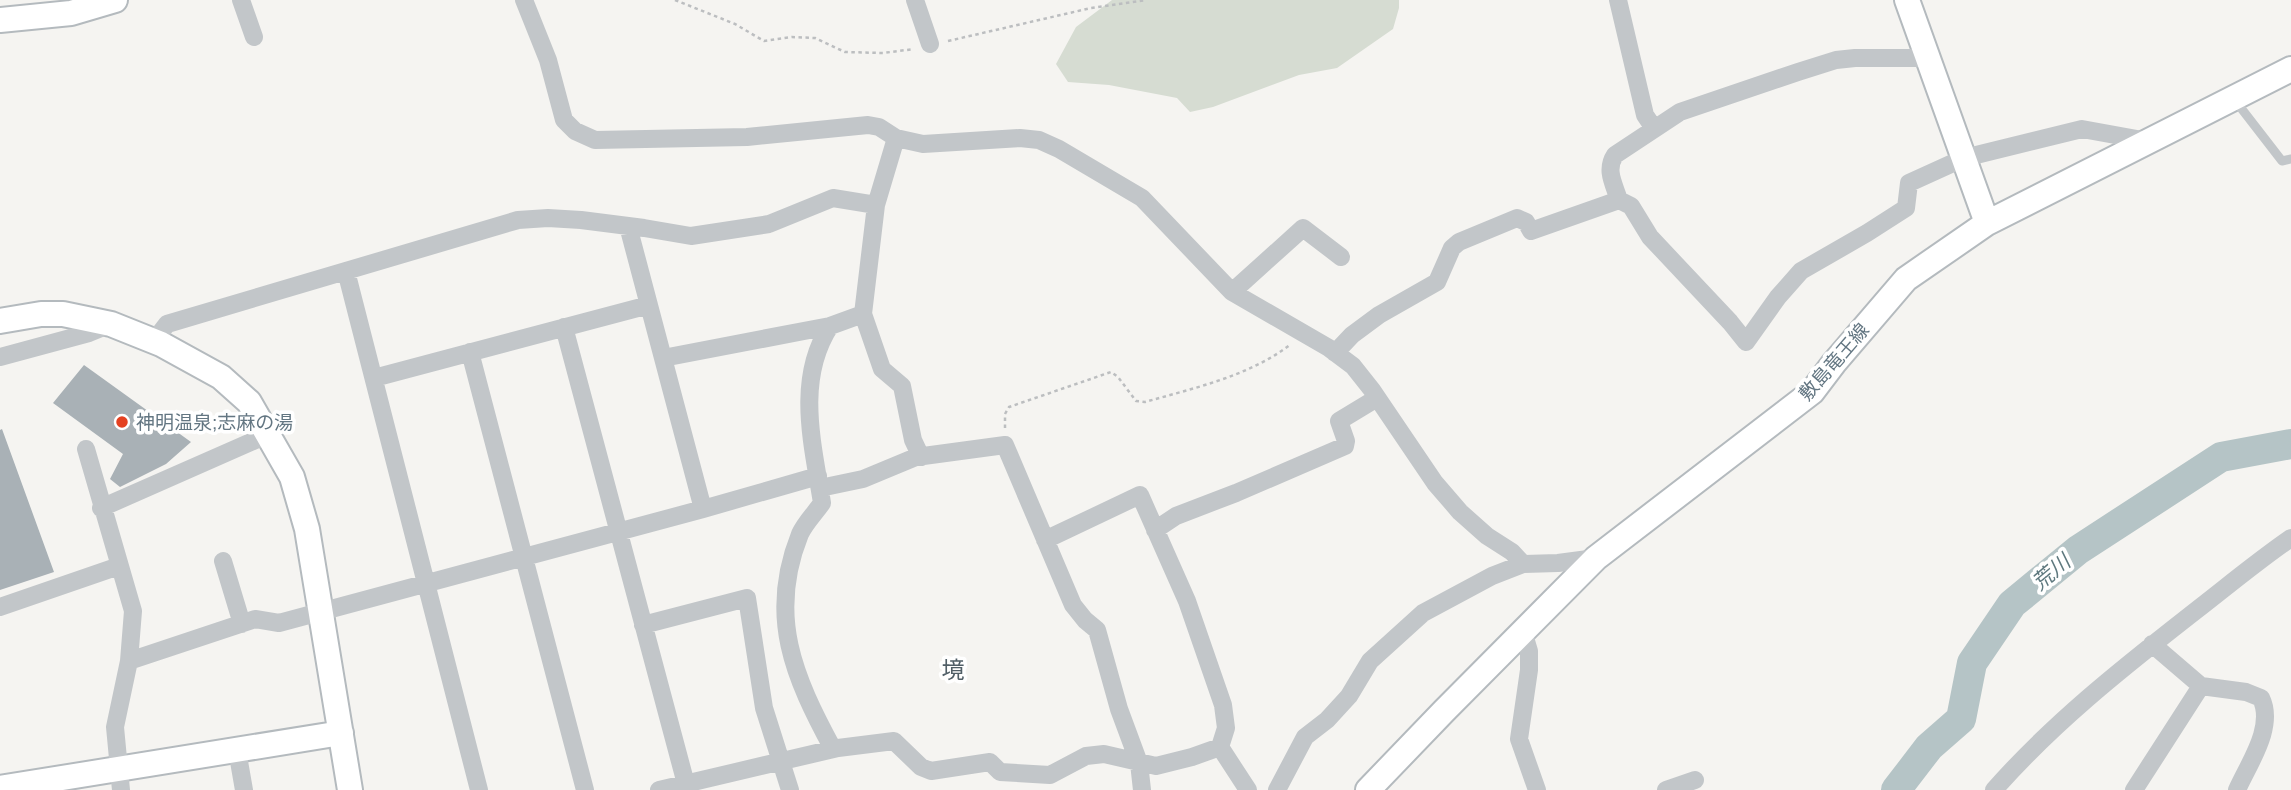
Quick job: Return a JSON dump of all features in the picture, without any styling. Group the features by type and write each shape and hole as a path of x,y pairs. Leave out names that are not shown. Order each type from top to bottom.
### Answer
{"street":[{"path":"242,0 254,37"},
{"path":"524,0 548,60 564,120 575,131 595,140 747,137 868,125 879,127 896,138 923,144 1020,138 1038,140 1059,149 1142,198 1232,292 1353,366 1435,483 1460,512 1523,564"},
{"path":"915,0 930,44"},
{"path":"1618,0 1646,115 1653,127"},
{"path":"1907,0 1987,223"},
{"path":"0,20 69,6 111,1"},
{"path":"1928,58 1875,57 1836,60 1679,112 1615,155 1609,170 1619,200 1631,206 1650,237 1746,342 1778,297 1801,271 1906,208 1909,183 1964,158 2081,129 2148,141"},
{"name":"敷島竜王線","path":"1368,790 1596,558 1812,392 1906,279 1987,223 2291,69"},
{"path":"896,138 876,205 863,314 882,369 902,386 913,440 921,457"},
{"path":"154,341 167,324 518,220 548,218 691,236 769,224 833,198 876,205"},
{"path":"1335,353 1352,335 1380,315 1437,282 1452,248 1460,242 1517,218 1526,222 1531,231 1619,200"},
{"path":"628,226 703,509"},
{"path":"1232,292 1303,228 1341,257"},
{"path":"346,271 479,790"},
{"path":"374,378 649,305"},
{"path":"0,321 41,314 63,314 111,324 154,341 221,377 249,402 292,477 307,529 351,790"},
{"path":"663,358 830,326 863,314"},
{"path":"0,357 89,333 111,324"},
{"path":"830,326 816,352 808,397 810,431 822,503 801,532 791,565 785,615 786,634 794,668 808,703 833,749"},
{"path":"564,327 686,784"},
{"path":"470,352 585,790"},
{"path":"1155,530 1176,516 1236,494 1345,446 1346,441 1339,421 1377,398"},
{"path":"101,508 269,434"},
{"path":"129,661 255,619 279,623 703,509 819,482 863,479 921,457 1005,445 1073,605 1097,630 1119,709 1139,762 1142,790"},
{"path":"86,449 133,611 129,661 115,727 120,779"},
{"path":"1045,540 1140,495 1187,601 1223,705 1226,728 1220,747"},
{"path":"1994,790 2085,698 2291,538"},
{"path":"1277,790 1305,737 1327,720 1349,696 1370,661 1423,613 1492,576 1523,564 1596,558"},
{"path":"223,561 242,624"},
{"path":"0,607 119,566"},
{"path":"643,625 747,598 764,708 790,790"},
{"path":"1523,631 1529,651 1529,670 1519,739 1537,790"},
{"path":"2152,644 2201,686 2261,698 2267,710 2264,730 2237,790"},
{"path":"2134,790 2201,686"},
{"path":"0,788 120,779 237,750 341,733"},
{"path":"659,790 833,749 894,741 921,767 931,771 990,762 1000,772 1051,775 1086,756 1104,754 1156,766 1220,747"},
{"path":"1220,747 1248,790"},
{"path":"237,750 244,790"},
{"path":"1665,790 1695,780"}],"lane":[{"path":"2233,98 2282,161 2291,159"}],"path":[{"path":"1005,445 1005,414 1009,407 1111,372 1136,401 1145,402 1235,374 1278,354 1303,334"}],"shaded area":[{"path":"1112,0 1399,0 1399,8 1393,29 1337,68 1299,75 1213,107 1190,112 1177,98 1109,85 1068,82 1056,64 1076,27"}],"building":[{"name":"神明温泉;志麻の湯","path":"84,365 191,442 166,464 120,487 110,479 123,454 53,403"},
{"path":"2,429 54,572 0,590 0,430"}],"waterway":[{"name":"荒川","path":"1896,790 1929,747 1961,719 1972,663 2012,604 2078,550 2221,457 2291,444"}],"place":[{"name":"神明温泉;志麻の湯","path":"122,422"}],"district":[{"name":"境","path":"953,670"}]}
